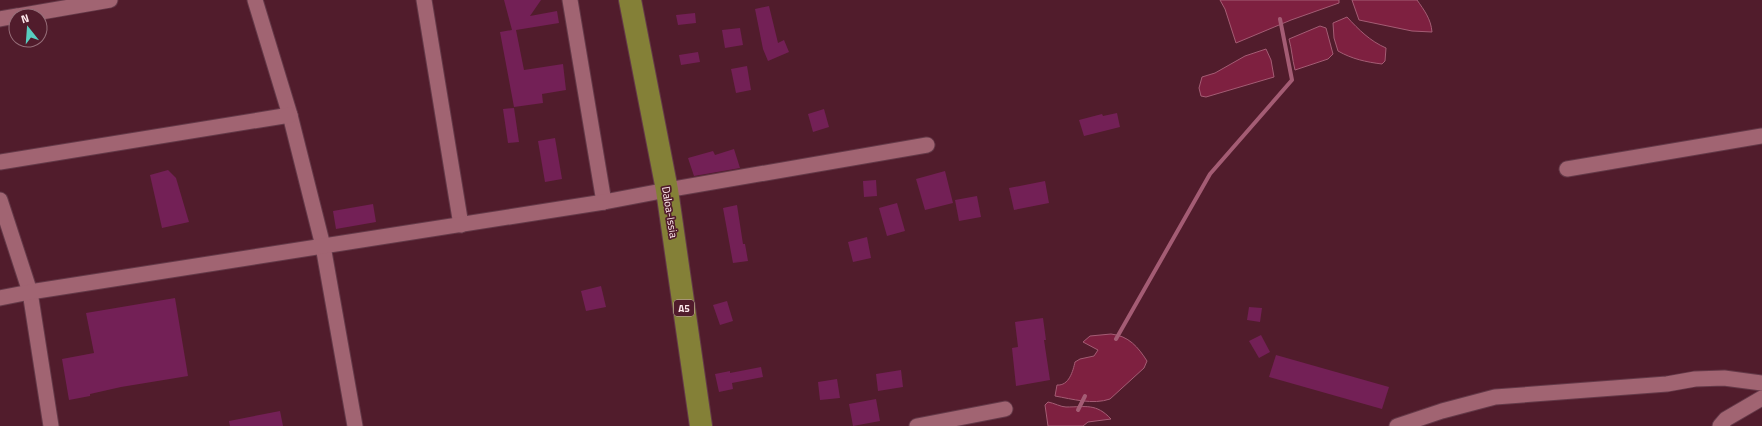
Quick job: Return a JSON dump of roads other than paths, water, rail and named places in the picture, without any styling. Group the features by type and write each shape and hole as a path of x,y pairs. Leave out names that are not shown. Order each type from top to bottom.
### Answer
{"main road":[{"name":"Daloa-Issia","path":"630,0 667,190 701,426"}],"street":[{"path":"48,11 110,0"},
{"path":"255,0 290,115 323,246 355,426"},
{"path":"424,0 461,225"},
{"path":"570,0 604,202"},
{"path":"0,162 290,115"},
{"path":"1568,169 1762,136"},
{"path":"0,298 30,292 604,202 927,145"},
{"path":"0,200 30,292 51,426"},
{"path":"1398,426 1442,410 1496,397 1667,384 1695,379 1724,378 1762,384"},
{"path":"1720,426 1726,419 1762,398"},
{"path":"917,426 1006,409"}],"waterway":[{"path":"1116,339 1210,174 1292,80 1280,19"},
{"path":"1078,410 1085,396"}]}
